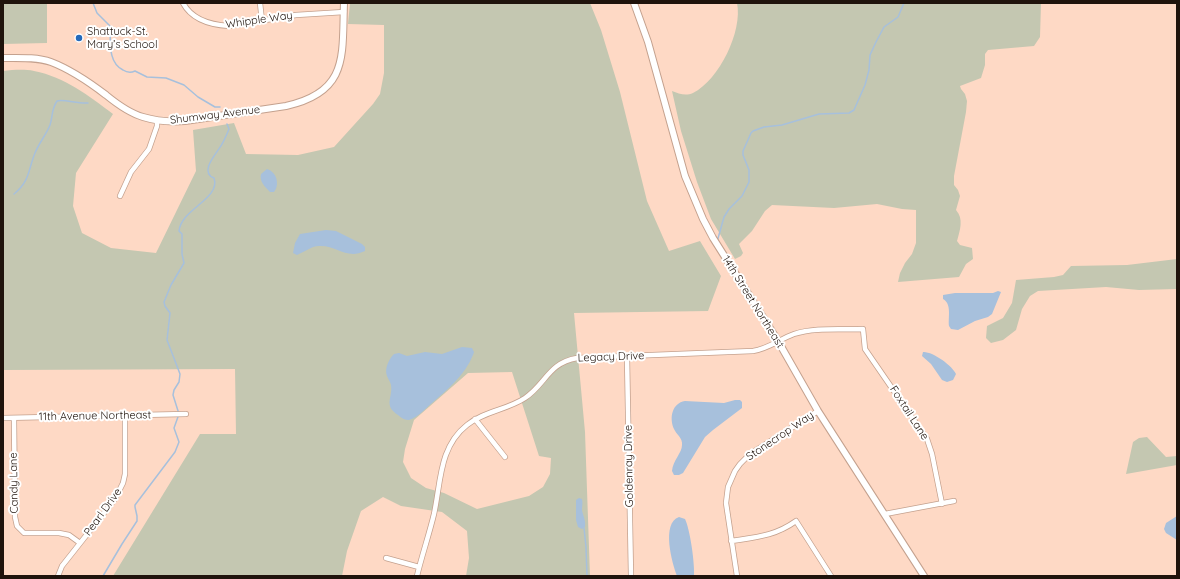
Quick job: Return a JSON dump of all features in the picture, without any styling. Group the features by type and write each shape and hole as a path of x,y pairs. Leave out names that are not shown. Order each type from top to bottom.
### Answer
{"street":[{"name":"Whipple Way","path":"183,3 189,11 197,17 212,24 229,26 312,13 344,12"},
{"path":"260,3 262,21"},
{"name":"Shumway Avenue","path":"3,58 27,58 50,62 79,76 115,102 136,114 157,120 175,122 185,121 280,107 315,97 334,79 342,50 344,3"},
{"name":"14th Street Northeast","path":"634,3 648,42 685,176 713,238 778,341 818,411 924,576"},
{"path":"120,196 131,172 149,149 157,126 157,120"},
{"name":"Legacy Drive","path":"417,576 434,513 441,471 446,453 460,431 482,415 520,401 527,396 556,366 564,362 584,358 753,351 766,348 794,334 808,331 863,329"},
{"name":"Foxtail Lane","path":"863,329 865,348 927,439 932,454 942,504"},
{"name":"Goldenray Drive","path":"627,357 631,576"},
{"name":"Stonecrop Way","path":"737,576 726,503 728,486 737,468 750,454 818,411"},
{"name":"11th Avenue Northeast","path":"3,418 186,414"},
{"name":"Pearl Drive","path":"58,576 62,566 115,499 124,483 125,416"},
{"name":"Candy Lane","path":"14,418 15,517 17,526 24,533 59,533 64,534 80,543"},
{"path":"475,419 505,457"},
{"path":"885,514 954,501"},
{"path":"731,541 777,532 796,521 831,576"},
{"path":"386,558 419,567"}],"green space":[{"path":"3,3 47,3 47,43 3,44"},
{"path":"350,3 590,3 601,30 620,92 647,201 669,251 700,241 721,276 708,311 574,313 585,432 590,576 466,576 469,558 467,531 442,512 401,506 383,497 361,511 347,551 342,576 113,576 200,434 236,434 235,369 4,370 3,71 30,70 56,78 76,88 113,114 76,173 73,206 82,233 111,248 156,253 196,171 193,130 234,123 246,154 298,155 334,147 373,104 380,94 384,73 384,25 348,24","holes":["512,372 539,456 551,458 550,474 543,487 529,496 477,509 444,493 426,488 411,478 403,462 405,449 414,420 468,373"]},
{"path":"737,3 1041,3 1040,37 1034,46 988,50 985,54 985,65 981,78 960,86 967,101 954,176 954,185 960,196 956,210 961,221 957,241 960,245 972,248 973,259 966,264 959,277 898,282 900,273 912,254 916,243 916,210 877,204 834,208 772,205 765,211 752,231 739,244 743,253 735,259 711,219 697,182 681,131 672,91 682,94 693,93 703,87 712,77 727,54 733,40 738,14"},
{"path":"1177,259 1177,289 1139,290 1106,287 1038,291 1030,296 1022,309 1016,330 1003,340 991,343 986,338 987,326 1003,318 1012,303 1016,280 1063,275 1071,266 1127,265"},
{"path":"1147,437 1166,457 1177,456 1177,465 1126,474 1133,442 1139,438"}],"water":[{"path":"267,169 273,173 277,182 274,192 270,192 264,186 261,179 261,174"},
{"path":"326,230 336,231 362,244 365,247 365,251 352,254 325,246 316,246 297,255 293,253 295,243 300,234"},
{"path":"998,291 1001,292 992,314 958,330 951,329 949,326 949,307 943,299 943,295 955,293 993,293"},
{"path":"462,347 472,348 474,352 470,362 450,387 421,413 412,419 409,420 400,417 393,411 390,405 391,385 386,370 390,359 394,354 399,353 407,356 425,352 442,354"},
{"path":"923,352 937,356 951,367 956,374 953,380 947,382 942,380 931,364 922,356"},
{"path":"740,400 742,402 742,408 705,437 683,473 674,475 672,471 673,467 681,451 682,443 673,425 672,416 674,408 681,402 685,401 724,403"},
{"path":"579,498 582,499 582,510 585,522 585,527 582,529 578,527 576,520 576,500"},
{"path":"1177,516 1177,540 1166,533 1164,529 1166,523"},
{"path":"679,517 685,519 689,530 693,555 694,576 677,576 673,562 669,544 670,527"}],"waterway":[{"path":"93,3 97,13 110,26 112,56 114,62 118,66 127,72 135,71 147,77 166,78 184,85 198,97 215,107 220,107"},
{"path":"717,242 724,217 729,209 742,196 749,182 749,170 743,155 743,151 751,133 764,127 782,125 819,114 849,113 854,110 865,85 869,70 870,55 876,42 884,27 898,17 904,3"},
{"path":"14,194 26,180 38,146 50,125 53,110 57,101 88,103"},
{"path":"103,576 137,521 135,505 175,452 179,442 174,428 179,414 173,395 179,382 180,374 167,340 170,313 164,302 171,285 184,263 182,254 182,234 179,231 181,223 186,216 212,192 215,185 214,178 210,175 208,167 227,135 229,129 227,124"},
{"path":"584,528 587,576"}],"place":[{"name":"Shattuck-St. Mary’s School","path":"79,38"}]}
